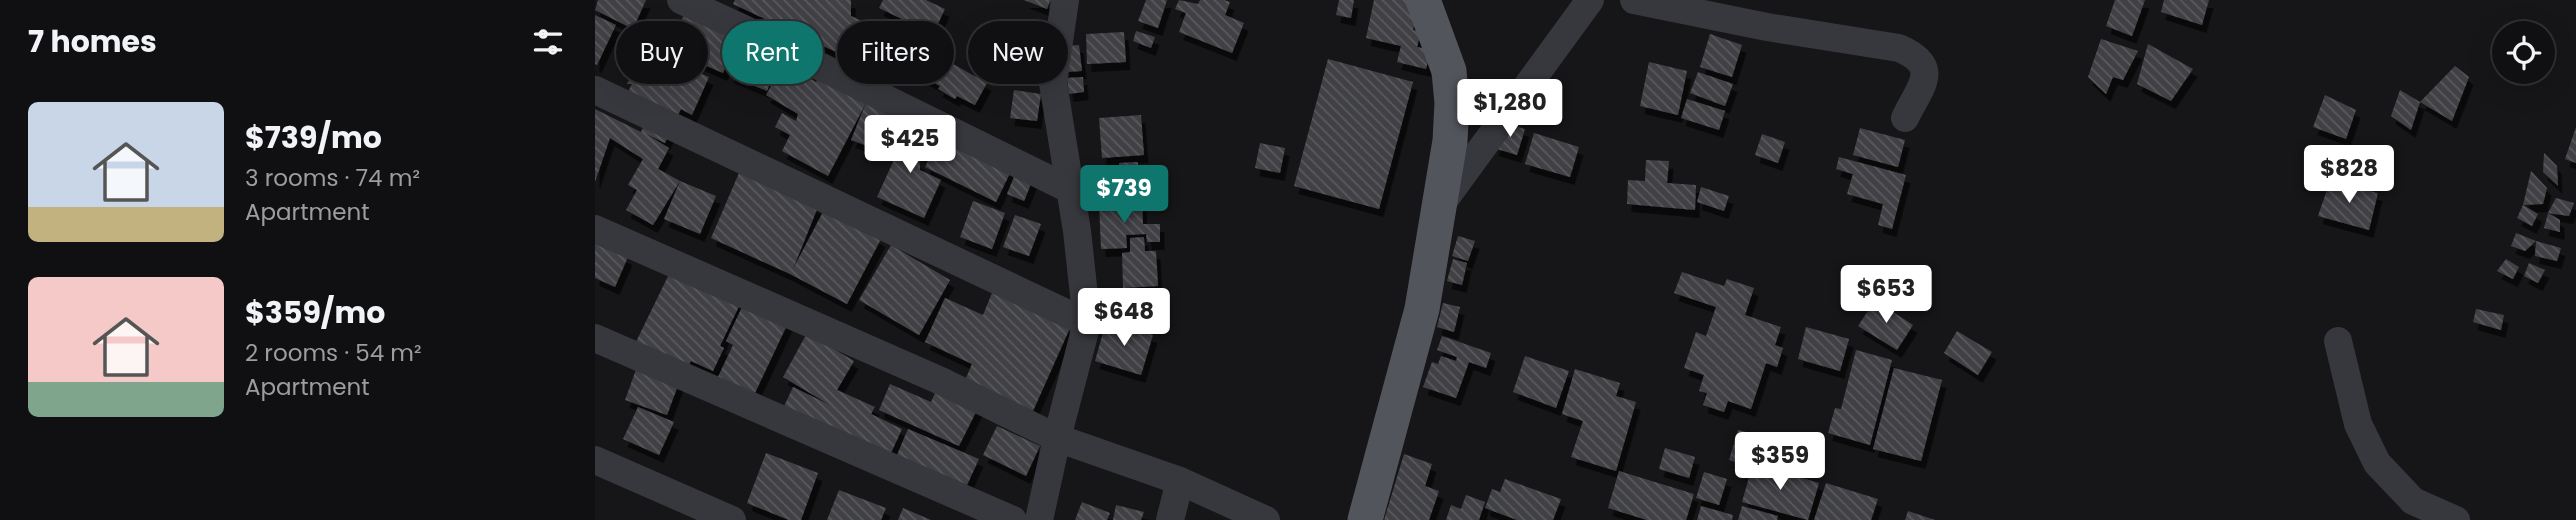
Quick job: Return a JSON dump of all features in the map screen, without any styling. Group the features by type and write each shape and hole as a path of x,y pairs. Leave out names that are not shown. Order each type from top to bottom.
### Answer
{"main road":[{"path":"1365,520 1422,309 1450,141 1452,103 1449,71 1423,0"}],"street":[{"path":"681,0 1069,189"},
{"path":"1039,520 1087,323 1077,231 1053,83 1065,0"},
{"path":"1439,207 1590,0"},
{"path":"1634,0 1767,27 1899,48 1916,55 1926,69 1905,118"},
{"path":"595,90 1087,323"},
{"path":"595,229 941,381 1057,438 1180,481 1266,520"},
{"path":"595,338 1013,520"},
{"path":"2338,341 2358,424 2377,463 2413,501 2456,520"},
{"path":"595,460 732,520"},
{"path":"1170,520 1180,481"}],"building":[{"path":"598,0 646,0 637,21 617,21 595,10"},
{"path":"735,0 851,0 851,16 862,21 837,21 837,52 823,46 823,21 770,21 733,4"},
{"path":"883,0 926,0 945,9 939,21 906,21 879,8"},
{"path":"1024,0 1058,0 1057,3 1050,1 1047,9"},
{"path":"1146,0 1167,0 1158,28 1138,21"},
{"path":"1179,0 1198,4 1200,0 1230,2 1225,15 1244,23 1232,53 1179,32 1186,13 1175,9"},
{"path":"1339,0 1354,0 1351,18 1336,15"},
{"path":"1374,0 1420,0 1413,30 1421,32 1417,47 1431,50 1426,69 1397,62 1401,46 1366,38"},
{"path":"2115,0 2145,0 2132,36 2106,26"},
{"path":"2164,0 2209,0 2202,25 2161,12"},
{"path":"684,14 701,21 681,21"},
{"path":"595,15 616,25 597,65"},
{"path":"708,24 722,29 722,73 708,67"},
{"path":"1136,31 1155,37 1151,48 1133,41"},
{"path":"1124,32 1126,62 1087,64 1086,34"},
{"path":"1710,34 1742,45 1732,77 1700,67"},
{"path":"2101,39 2138,51 2123,80 2113,77 2106,94 2088,77"},
{"path":"2148,44 2193,69 2171,101 2137,84"},
{"path":"1079,45 1082,71 1068,72 1068,46"},
{"path":"1328,59 1413,82 1379,209 1294,186"},
{"path":"1649,62 1687,71 1678,115 1640,106"},
{"path":"954,65 968,72 968,84 986,84 975,105 957,96 955,99 938,89 940,86 936,84 954,84"},
{"path":"2455,66 2469,77 2452,121 2420,102"},
{"path":"1698,72 1733,84 1725,106 1690,93"},
{"path":"1083,77 1084,92 1069,94 1068,78"},
{"path":"823,81 866,103 828,176 782,151 790,135 775,127 782,113 796,121 798,114 766,95 772,84 823,84"},
{"path":"632,84 706,84 692,115 681,109 665,143 646,134 669,148 658,169 680,181 653,225 626,210 637,190 628,185 643,159 610,138 595,182 595,109 641,132 649,114 623,101"},
{"path":"750,84 770,84 767,91"},
{"path":"1014,90 1041,94 1037,121 1010,118"},
{"path":"2400,90 2420,102 2411,130 2391,116"},
{"path":"2325,95 2356,110 2346,139 2313,127"},
{"path":"1687,99 1725,111 1719,130 1681,118"},
{"path":"866,103 900,117 886,153 851,140"},
{"path":"1141,115 1144,155 1102,158 1099,118"},
{"path":"1502,122 1525,129 1517,155 1494,148"},
{"path":"903,123 931,133 923,154 898,151"},
{"path":"2576,127 2576,163 2565,159"},
{"path":"1860,128 1905,140 1898,167 1853,155"},
{"path":"1534,133 1579,147 1570,177 1525,164"},
{"path":"1762,134 1785,142 1778,163 1755,155"},
{"path":"940,135 1012,169 996,202 925,167"},
{"path":"1260,143 1285,148 1280,173 1255,168"},
{"path":"898,151 920,162 920,170 941,180 924,218 877,197"},
{"path":"2544,153 2557,166 2558,186 2543,172"},
{"path":"1839,157 1906,175 1892,229 1878,225 1883,204 1847,194 1853,174 1836,169"},
{"path":"1646,160 1669,161 1667,183 1696,185 1695,210 1627,204 1628,180 1645,181"},
{"path":"1138,162 1138,172 1148,172 1149,197 1098,199 1097,174 1120,173 1119,163"},
{"path":"742,166 818,207 793,269 824,210 881,239 847,304 790,274 711,238"},
{"path":"2531,171 2547,188 2543,204 2523,205"},
{"path":"1016,172 1033,179 1024,201 1007,194"},
{"path":"680,181 716,196 700,234 664,219"},
{"path":"2330,181 2378,193 2369,230 2318,216"},
{"path":"1701,187 1729,196 1724,211 1697,202"},
{"path":"2556,198 2574,203 2569,216 2548,213"},
{"path":"973,201 1005,213 992,249 960,237"},
{"path":"1142,202 1143,224 1160,224 1160,242 1147,242 1146,234 1126,235 1127,248 1101,249 1099,204"},
{"path":"2523,205 2538,214 2532,226 2517,218"},
{"path":"2548,213 2560,220 2560,232 2544,228"},
{"path":"1015,215 1041,224 1029,256 1003,247"},
{"path":"2516,233 2536,241 2525,251 2511,246"},
{"path":"1458,236 1475,241 1468,261 1452,256"},
{"path":"1144,237 1145,251 1156,251 1158,286 1123,288 1122,253 1130,252 1130,238"},
{"path":"2536,241 2561,248 2557,261 2535,256"},
{"path":"595,242 628,257 615,287 595,278"},
{"path":"891,245 950,280 919,335 859,300"},
{"path":"1453,259 1467,263 1462,285 1447,281"},
{"path":"2506,259 2519,267 2513,279 2497,271"},
{"path":"2529,263 2545,270 2538,283 2524,276"},
{"path":"672,268 741,302 720,346 724,348 713,371 691,361 685,372 632,350"},
{"path":"1682,272 1724,286 1727,279 1754,288 1745,315 1781,327 1775,345 1783,348 1777,367 1766,363 1751,409 1728,401 1724,412 1703,405 1707,393 1699,391 1704,375 1684,368 1696,332 1706,336 1716,307 1674,293"},
{"path":"992,293 1070,328 1033,411 965,380 972,364 925,342 945,298 983,315"},
{"path":"1127,293 1156,293 1157,318 1128,317"},
{"path":"1875,300 1913,325 1897,350 1858,326"},
{"path":"744,303 788,323 754,395 718,377 733,345 726,341"},
{"path":"1443,303 1460,307 1454,332 1437,327"},
{"path":"2476,309 2504,315 2501,330 2473,322"},
{"path":"1106,322 1153,335 1141,375 1095,361"},
{"path":"1806,327 1849,339 1840,371 1798,359"},
{"path":"1957,331 1992,352 1978,375 1944,353"},
{"path":"807,333 854,361 837,390 875,407 871,414 902,429 886,464 780,415 793,387 830,405 783,377"},
{"path":"1442,336 1491,353 1486,368 1469,362 1456,398 1423,387 1432,362 1438,364 1441,356 1456,361 1457,357 1437,350"},
{"path":"1856,350 1892,360 1870,445 1828,433 1835,408 1841,409"},
{"path":"1525,356 1569,371 1556,408 1513,392"},
{"path":"638,364 680,380 667,415 625,400"},
{"path":"1894,368 1942,380 1921,461 1873,449"},
{"path":"1575,369 1620,383 1616,396 1636,402 1616,471 1571,457 1583,421 1562,414"},
{"path":"890,384 931,402 938,386 979,406 959,446 879,410"},
{"path":"638,407 674,422 659,455 623,439"},
{"path":"997,426 1040,446 1026,476 983,455"},
{"path":"908,429 979,459 967,485 897,455"},
{"path":"1738,430 1758,435 1748,466 1729,460"},
{"path":"1761,438 1783,444 1777,467 1755,461"},
{"path":"1665,448 1695,457 1689,478 1659,469"},
{"path":"766,453 818,473 801,520 789,520 747,503"},
{"path":"1404,454 1432,464 1425,486 1439,491 1429,520 1384,520"},
{"path":"1753,463 1819,483 1808,520 1742,502"},
{"path":"1619,471 1694,494 1686,520 1647,520 1608,508"},
{"path":"1704,472 1727,479 1719,505 1696,498"},
{"path":"1505,479 1561,499 1553,520 1517,520 1485,508 1492,489 1500,492"},
{"path":"1826,483 1878,499 1871,520 1814,520"},
{"path":"839,490 886,508 881,520 827,520"},
{"path":"1466,495 1485,502 1479,520 1446,520 1451,505 1461,509"},
{"path":"1082,502 1110,513 1107,520 1075,520"},
{"path":"1116,505 1144,512 1141,520 1113,520"},
{"path":"1701,506 1733,515 1732,520 1697,520"},
{"path":"1742,506 1778,516 1777,520 1738,520"},
{"path":"903,508 931,520 898,520"},
{"path":"1908,511 1935,520 1905,520"}]}
